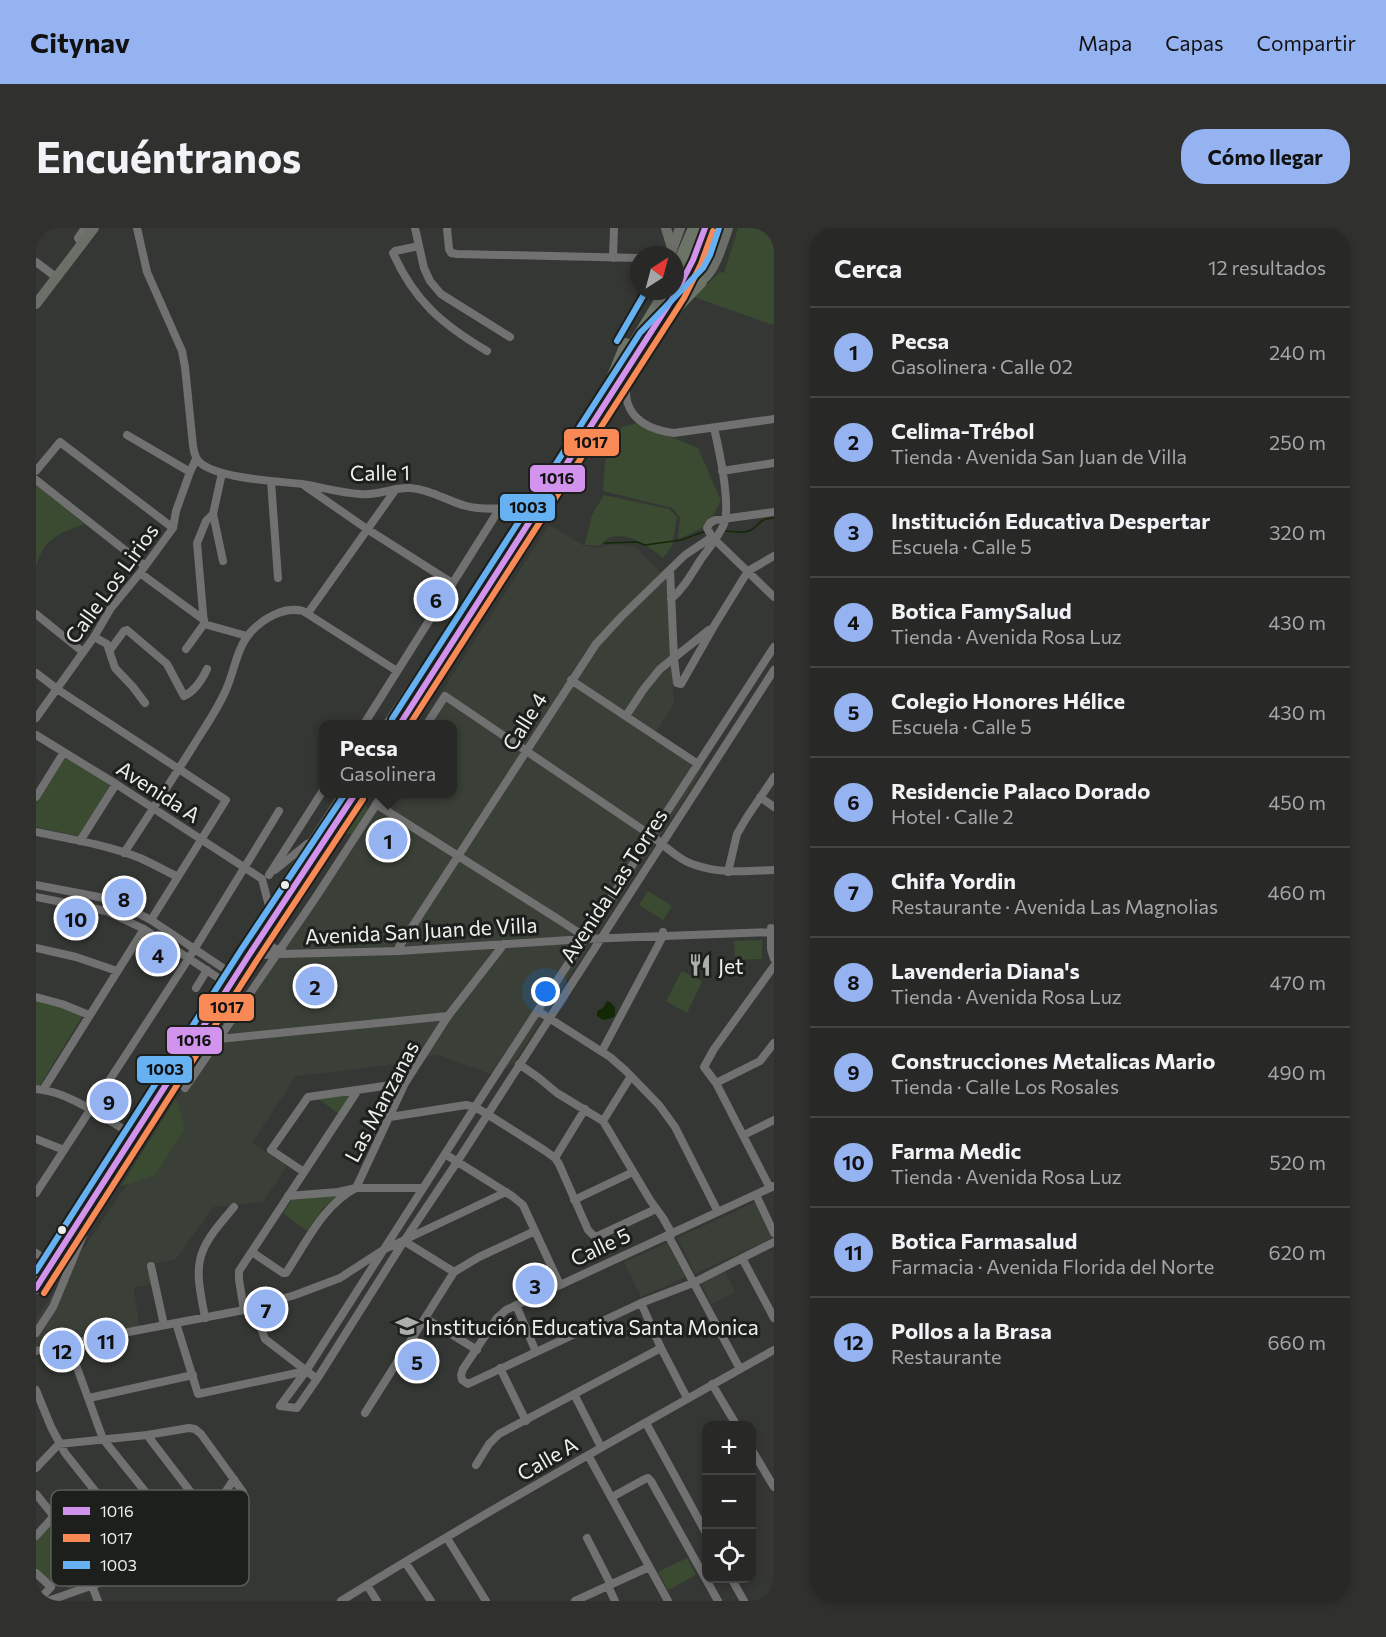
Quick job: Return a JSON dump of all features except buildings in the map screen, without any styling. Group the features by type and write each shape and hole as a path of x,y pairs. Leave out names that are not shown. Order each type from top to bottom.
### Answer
{"highway":[{"path":"684,259 694,228"},
{"path":"684,270 693,260 705,228"},
{"path":"648,338 701,282"},
{"path":"612,379 624,348 652,300"},
{"path":"392,720 660,300"},
{"path":"403,720 648,338 667,300"},
{"path":"36,1272 40,1256 127,1131 342,798"},
{"path":"36,1288 352,798"}],"main road":[{"path":"36,304 94,228"},
{"path":"666,228 672,246"},
{"path":"672,246 680,228"},
{"path":"684,280 694,284 701,282 710,273 716,263 728,228"}],"street":[{"path":"82,244 78,238 84,228"},
{"path":"138,228 147,272 182,351 196,459"},
{"path":"415,228 424,268 430,281 441,294 510,337"},
{"path":"447,228 449,249 451,253 457,254 630,258"},
{"path":"613,258 614,228"},
{"path":"419,246 395,251 393,254 417,296 434,314 463,337 487,351"},
{"path":"36,262 56,278"},
{"path":"633,360 627,379 626,396 630,409 649,425 674,433 774,420"},
{"path":"670,599 685,584 723,526 725,519 725,491 714,428"},
{"path":"127,435 190,472"},
{"path":"36,471 60,442 173,528"},
{"name":"Calle Los Lirios","path":"36,718 94,637 111,608 143,570 173,528 176,511 196,459"},
{"name":"Calle 1","path":"196,459 204,466 222,473 361,494 381,493 396,488 422,490 469,507 530,507"},
{"path":"722,471 774,463"},
{"path":"222,473 213,514 224,561"},
{"path":"36,480 204,622 248,636"},
{"path":"271,481 278,578"},
{"path":"303,484 367,529 452,583"},
{"path":"308,613 396,488"},
{"path":"366,720 500,508"},
{"path":"774,512 715,520 708,526 708,531 713,538 774,597"},
{"path":"186,649 204,622 197,543 206,521 213,514"},
{"name":"Calle 4","path":"399,949 596,644 685,555 713,538"},
{"path":"670,570 674,659 677,683 681,684 748,571 774,556"},
{"path":"124,853 225,692 248,636 259,625 282,611 298,609 308,613 397,671"},
{"path":"36,614 83,652"},
{"path":"626,716 660,669 714,626"},
{"path":"110,650 124,631 128,630 167,664 184,696 194,690 207,669"},
{"path":"94,637 107,644 115,668 145,702"},
{"name":"Avenida Las Torres","path":"774,647 585,936 306,1371 280,1406 297,1408 317,1379 404,1240 457,1162 774,670"},
{"path":"36,673 226,800 150,920"},
{"path":"571,680 698,764"},
{"path":"430,720 446,696 693,865 728,872 774,870"},
{"name":"Avenida A","path":"36,735 116,784 244,868 266,877"},
{"path":"36,797 64,752"},
{"path":"728,872 737,834 774,777"},
{"path":"80,841 116,784"},
{"path":"270,910 266,877 319,797"},
{"path":"760,797 774,807"},
{"path":"185,1088 279,952 380,798"},
{"path":"376,804 585,936"},
{"path":"36,1192 189,958 279,811"},
{"path":"36,832 124,853 142,859 178,877"},
{"path":"266,877 314,841"},
{"path":"36,885 104,898 118,903 194,948 226,976"},
{"path":"36,897 106,911 144,929 207,970 226,976"},
{"path":"127,1131 55,1093 39,1089 144,929"},
{"name":"Avenida San Juan de Villa","path":"267,929 271,946 279,952"},
{"path":"772,929 771,949 774,959"},
{"name":"Avenida San Juan de Villa","path":"249,955 399,949 585,936 772,929"},
{"path":"602,1051 663,934"},
{"name":"Las Manzanas","path":"252,1252 284,1273 330,1208 346,1193 356,1188 405,1083 448,1016 504,943"},
{"path":"36,948 76,957 117,971"},
{"path":"772,1187 716,1083 704,1067 714,1049 774,966"},
{"path":"196,988 207,970"},
{"path":"36,997 62,1004 88,1015"},
{"path":"538,1011 602,1051 659,1105 675,1127 718,1212"},
{"path":"219,1039 448,1016"},
{"path":"716,1083 760,1061 774,1043"},
{"path":"519,1064 557,1093 603,1121 663,1218 693,1283 740,1369"},
{"path":"603,1121 631,1076"},
{"path":"304,1172 271,1150 308,1097 405,1083"},
{"path":"317,1379 265,1339 249,1309 239,1271 358,1090"},
{"path":"390,1117 466,1105 475,1107 555,1158 589,1233 596,1236 656,1209"},
{"path":"555,1158 585,1109"},
{"path":"744,1135 774,1120"},
{"path":"36,1138 64,1150"},
{"path":"445,1154 516,1198 523,1205 560,1285"},
{"path":"574,1200 633,1172"},
{"name":"Calle 5","path":"772,1187 506,1310 497,1318 461,1372 461,1378 464,1382 471,1384 500,1368 641,1303 693,1283 774,1242"},
{"path":"288,1196 338,1192 356,1188 423,1188"},
{"path":"36,1351 249,1309 295,1295 332,1281 354,1270 383,1250 506,1192"},
{"path":"756,1195 774,1233"},
{"path":"205,1318 199,1274 201,1255 212,1235 234,1207"},
{"path":"36,1333 53,1307 83,1235 84,1224 81,1217"},
{"path":"365,1413 454,1272 479,1257 535,1231"},
{"path":"404,1240 454,1272"},
{"path":"742,1258 772,1308 774,1318"},
{"path":"152,1266 164,1325"},
{"path":"641,1303 687,1398"},
{"path":"516,1305 536,1352"},
{"path":"424,1318 477,1350"},
{"path":"176,1323 198,1394 306,1371"},
{"path":"68,1343 103,1439 144,1490"},
{"path":"476,1465 495,1436 661,1348"},
{"name":"Calle A","path":"341,1601 601,1447 774,1350"},
{"path":"500,1368 526,1420"},
{"path":"88,1398 193,1375"},
{"path":"712,1384 735,1421"},
{"path":"36,1390 59,1444 95,1490"},
{"path":"574,1394 601,1447"},
{"path":"646,1422 704,1529"},
{"path":"36,1468 59,1444 147,1435 189,1428 201,1434 242,1490"},
{"path":"147,1435 189,1490"},
{"path":"588,1455 668,1601"},
{"path":"756,1457 774,1487"},
{"path":"612,1497 648,1478 717,1601"},
{"path":"227,1490 234,1479"},
{"path":"36,1494 51,1512"},
{"path":"36,1536 51,1519"},
{"path":"447,1538 486,1601"},
{"path":"586,1538 615,1601"},
{"path":"405,1562 431,1601"},
{"path":"575,1601 649,1567"},
{"path":"36,1573 51,1587 38,1601"},
{"path":"734,1583 744,1601"},
{"path":"367,1585 377,1601"},
{"path":"48,1601 92,1586 98,1601"}],"shaded area":[{"path":"738,228 774,228 774,324 694,297 720,272 724,273"},
{"path":"637,423 698,448 721,501 708,522 700,529 678,539 680,517 672,508 603,491 605,462 622,427"},
{"path":"36,485 84,524 53,538 43,549 36,567"},
{"path":"604,495 669,509 677,517 672,546 663,558 637,541 622,536 607,539 600,546 585,545 592,515"},
{"path":"549,525 584,546 599,548 617,544 637,548 666,578 674,703 656,732 690,754 704,768 513,1064 490,1074 437,1054 414,1062 296,1076 252,1143 287,1166 263,1202 213,1207 176,1259 149,1265 151,1284 134,1288 139,1327 36,1349 36,1319 132,1177 178,1098 186,1078 315,891 374,798 457,798 457,720 424,720"},
{"path":"66,757 111,784 79,836 36,827 36,804"},
{"path":"361,798 369,811 355,834 337,833"},
{"path":"648,891 672,906 663,920 639,905"},
{"path":"762,940 762,959 735,960 734,941"},
{"path":"682,971 702,981 687,1013 666,1001"},
{"path":"36,1000 83,1015 39,1087 36,1087"},
{"path":"607,1001 615,1007 615,1016 603,1020 597,1016 597,1011 603,1008"},
{"path":"353,1094 339,1114 319,1099"},
{"path":"176,1098 185,1128 155,1175 121,1186"},
{"path":"339,1195 324,1207 307,1231 283,1213 293,1198"},
{"path":"758,1201 774,1237 695,1274 677,1238"},
{"path":"667,1243 685,1277 641,1297 624,1262"},
{"path":"725,1272 735,1292 711,1304 701,1283"},
{"path":"51,1521 50,1581 36,1568 36,1538"},
{"path":"687,1558 696,1575 668,1590 658,1572"}],"waterway":[{"path":"725,531 748,531 763,520 774,518"},
{"path":"604,543 637,542 645,545 681,540 706,531"}],"transit line":[{"name":"1016","path":"403,720 676,293 693,260 705,228"},
{"name":"1003","path":"392,719 640,333 703,268 719,228"},
{"name":"1017","path":"413,720 684,298 701,264 713,231"},
{"name":"1003","path":"617,341 641,300"},
{"name":"1003","path":"36,1271 241,950 342,798"},
{"name":"1016","path":"36,1288 352,798"},
{"name":"1017","path":"44,1293 363,799"}],"place":[{"name":"Residencie Palaco Dorado","path":"436,599"},
{"name":"Pecsa","path":"388,840"},
{"name":"Lavenderia Diana's","path":"124,898"},
{"name":"Farma Medic","path":"76,918"},
{"name":"Botica FamySalud","path":"158,954"},
{"name":"Jet","path":"700,965"},
{"name":"Celima-Trébol","path":"315,986"},
{"name":"Construcciones Metalicas Mario","path":"109,1101"},
{"name":"Institución Educativa Despertar","path":"535,1285"},
{"name":"Chifa Yordin","path":"266,1309"},
{"name":"Institución Educativa Santa Monica","path":"407,1326"},
{"name":"Botica Farmasalud","path":"106,1340"},
{"name":"Pollos a la Brasa","path":"62,1350"},
{"name":"Colegio Honores Hélice","path":"417,1361"}]}
